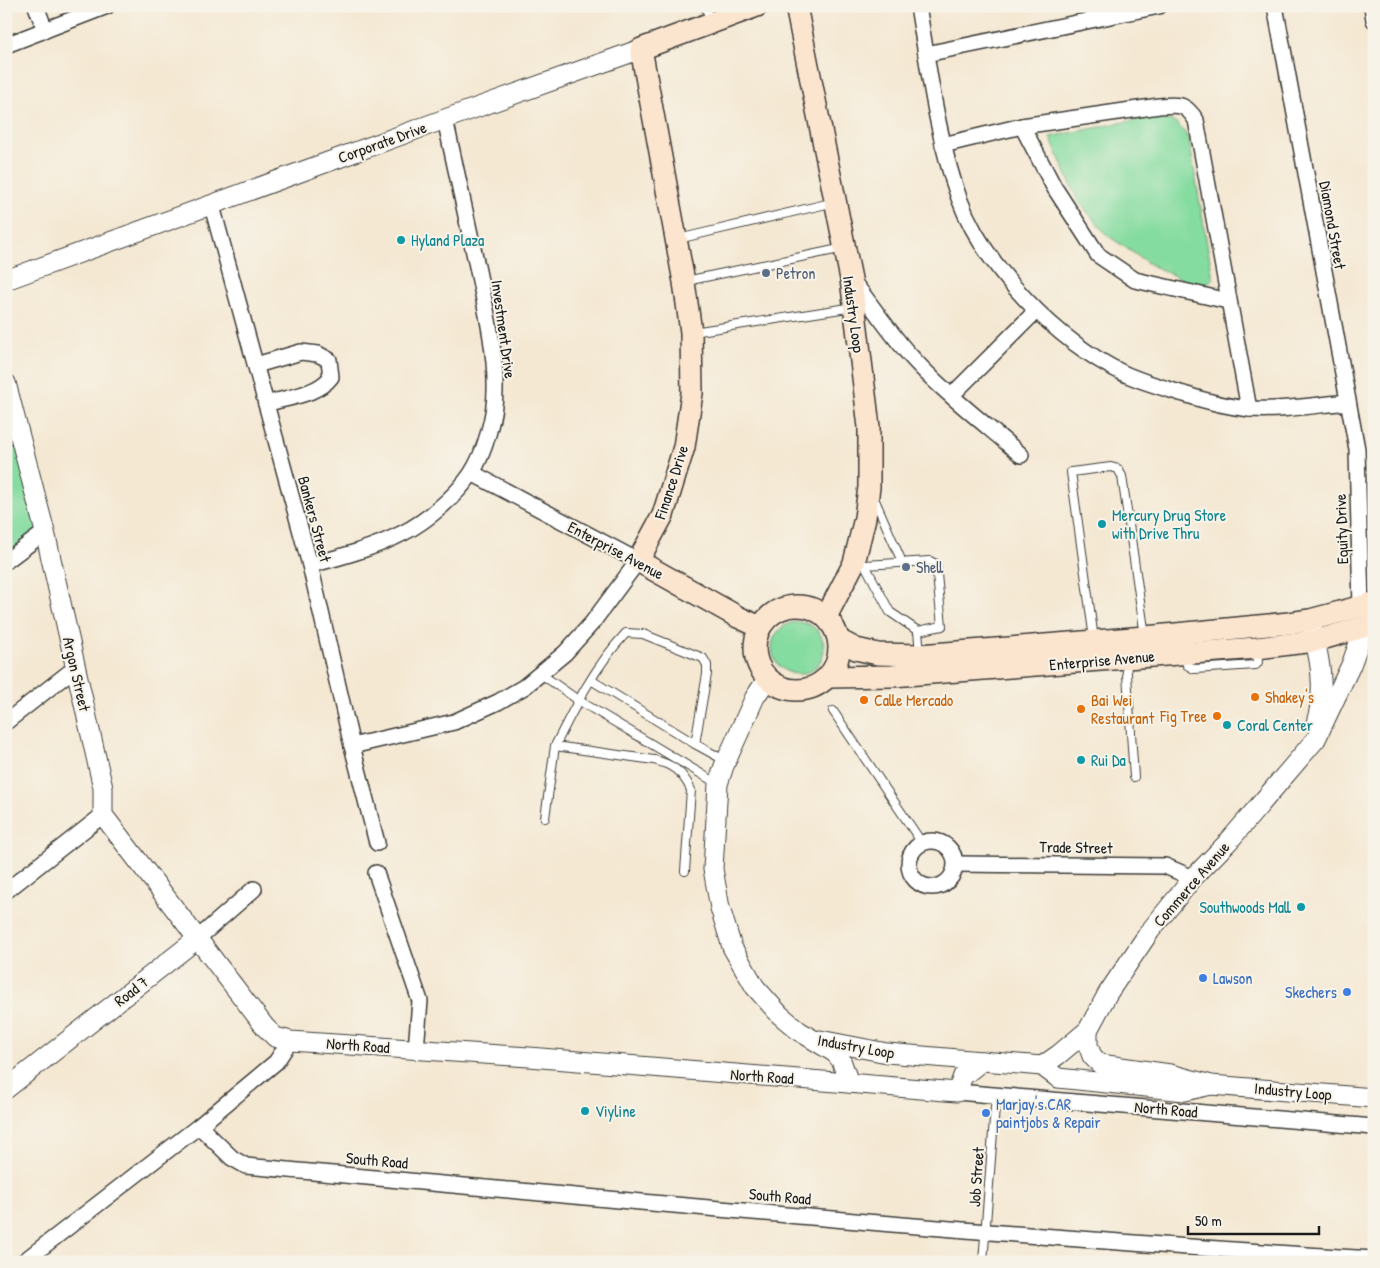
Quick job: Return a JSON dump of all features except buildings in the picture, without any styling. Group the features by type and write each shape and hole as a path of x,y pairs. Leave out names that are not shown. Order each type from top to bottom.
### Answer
{"main road":[{"name":"Corporate Drive","path":"641,49 708,15 757,6"},
{"name":"Industry Loop","path":"796,6 851,279 869,427 869,487 860,564 826,617"},
{"name":"Finance Drive","path":"638,561 663,516 684,447 692,393 691,332 684,282 641,49"},
{"name":"Enterprise Avenue","path":"638,561 738,617 760,627"},
{"path":"807,607 826,617 834,627 839,640 837,663 828,677 812,687 793,690 775,684 759,667 755,654 756,640 760,627 776,612 785,608 807,607"},
{"name":"Enterprise Avenue","path":"839,640 856,649 878,654 920,655 1145,637 1370,615"},
{"name":"Enterprise Avenue","path":"828,677 892,676 1257,648 1315,641 1370,615"}],"street":[{"path":"36,6 46,30"},
{"path":"6,45 106,6"},
{"path":"918,6 943,145 959,199 980,244 1006,278 1036,311 1085,350 1123,373 1156,386 1204,400 1249,409 1285,409 1348,402"},
{"path":"926,54 1160,6"},
{"name":"Diamond Street","path":"1275,6 1356,449"},
{"path":"1372,6 1374,20"},
{"name":"Corporate Drive","path":"6,280 641,49"},
{"path":"943,145 1022,126 1159,106 1178,105 1188,108 1196,120 1249,409"},
{"name":"Investment Drive","path":"310,565 348,555 402,534 427,519 460,488 472,473 490,430 495,392 495,363 486,307 445,119"},
{"path":"1022,126 1054,187 1098,255 1135,280 1228,301"},
{"name":"Bankers Street","path":"212,206 310,565 352,746 377,843"},
{"path":"851,279 907,352 952,396 1021,455"},
{"path":"952,396 1036,311"},
{"path":"256,365 301,352 318,354 329,360 331,376 326,384 317,389 266,404"},
{"name":"Argon Street","path":"6,383 45,532 102,788 103,815"},
{"name":"Equity Drive","path":"1356,449 1370,615"},
{"name":"Enterprise Avenue","path":"472,473 638,561"},
{"path":"6,561 45,532"},
{"name":"Finance Drive","path":"352,746 454,722 498,702 524,687 565,653 592,623 638,561"},
{"name":"Commerce Avenue","path":"1042,1066 1058,1056 1088,1030 1108,992 1193,878 1229,840 1320,734 1370,615"},
{"name":"Commerce Avenue","path":"1309,748 1321,701 1321,669 1310,620"},
{"path":"6,722 75,668"},
{"name":"Industry Loop","path":"768,678 755,697 726,761 718,784 713,869 720,908 732,947 755,987 780,1015 798,1031 811,1038 887,1052 1042,1066 1058,1078 1185,1091 1211,1085"},
{"path":"6,891 103,815 197,939"},
{"path":"937,841 945,844 954,856 956,864 951,878 938,887 923,886 917,882 909,868 909,861 916,847 922,843 937,841"},
{"name":"Trade Street","path":"956,864 1165,866 1193,878"},
{"path":"376,873 420,1001 416,1049"},
{"name":"Road 7","path":"6,1089 197,939 254,889"},
{"name":"North Road","path":"197,939 265,1028 275,1036 290,1041 848,1082 1374,1127"},
{"name":"Industry Loop","path":"1088,1030 1088,1045 1092,1056 1100,1064 1170,1074 1211,1085 1374,1098"},
{"path":"811,1038 835,1053 841,1060 848,1082"},
{"path":"24,1262 199,1126 276,1062 290,1041"},
{"path":"957,1092 963,1076 982,1061"},
{"name":"South Road","path":"199,1126 232,1158 246,1166 986,1232 1244,1252 1374,1259"}],"lane":[{"path":"676,240 835,202"},
{"path":"684,282 844,248"},
{"path":"691,332 854,307"},
{"path":"1095,641 1071,472 1111,467 1118,470 1122,476 1145,637"},
{"path":"869,487 902,562"},
{"path":"930,561 936,564 942,626 918,631 890,612 860,564 902,562 930,561"},
{"path":"918,631 920,655"},
{"path":"545,818 555,746 578,700 611,650 626,634 643,634 703,658 707,674 696,744"},
{"path":"1126,658 1134,777"},
{"path":"541,674 578,700 718,784"},
{"path":"591,680 726,761"},
{"path":"833,711 922,843"},
{"path":"555,746 654,760 666,763 678,770 686,779 691,790 685,871"},
{"name":"Job Street","path":"983,1262 996,1094"}],"green space":[{"path":"1154,116 1175,123 1189,140 1213,278 1205,287 1192,284 1151,265 1107,235 1078,201 1050,137"},
{"path":"13,418 41,529 6,556 6,488"},
{"path":"798,622 812,626 820,634 824,648 820,662 812,670 798,674 784,670 776,662 772,648 776,634 784,626"}],"place":[{"name":"Hyland Plaza","path":"401,240"},
{"name":"Petron","path":"766,273"},
{"name":"Mercury Drug Store with Drive Thru","path":"1102,524"},
{"name":"Shell","path":"906,567"},
{"name":"Shakey's","path":"1255,697"},
{"name":"Calle Mercado","path":"864,700"},
{"name":"Bai Wei Restaurant","path":"1081,709"},
{"name":"Fig Tree","path":"1217,716"},
{"name":"Coral Center","path":"1227,725"},
{"name":"Rui Da","path":"1081,760"},
{"name":"Southwoods Mall","path":"1301,907"},
{"name":"Lawson","path":"1203,978"},
{"name":"Skechers","path":"1347,992"},
{"name":"Viyline","path":"585,1111"},
{"name":"Marjay's CAR paintjobs & Repair","path":"986,1113"}]}
